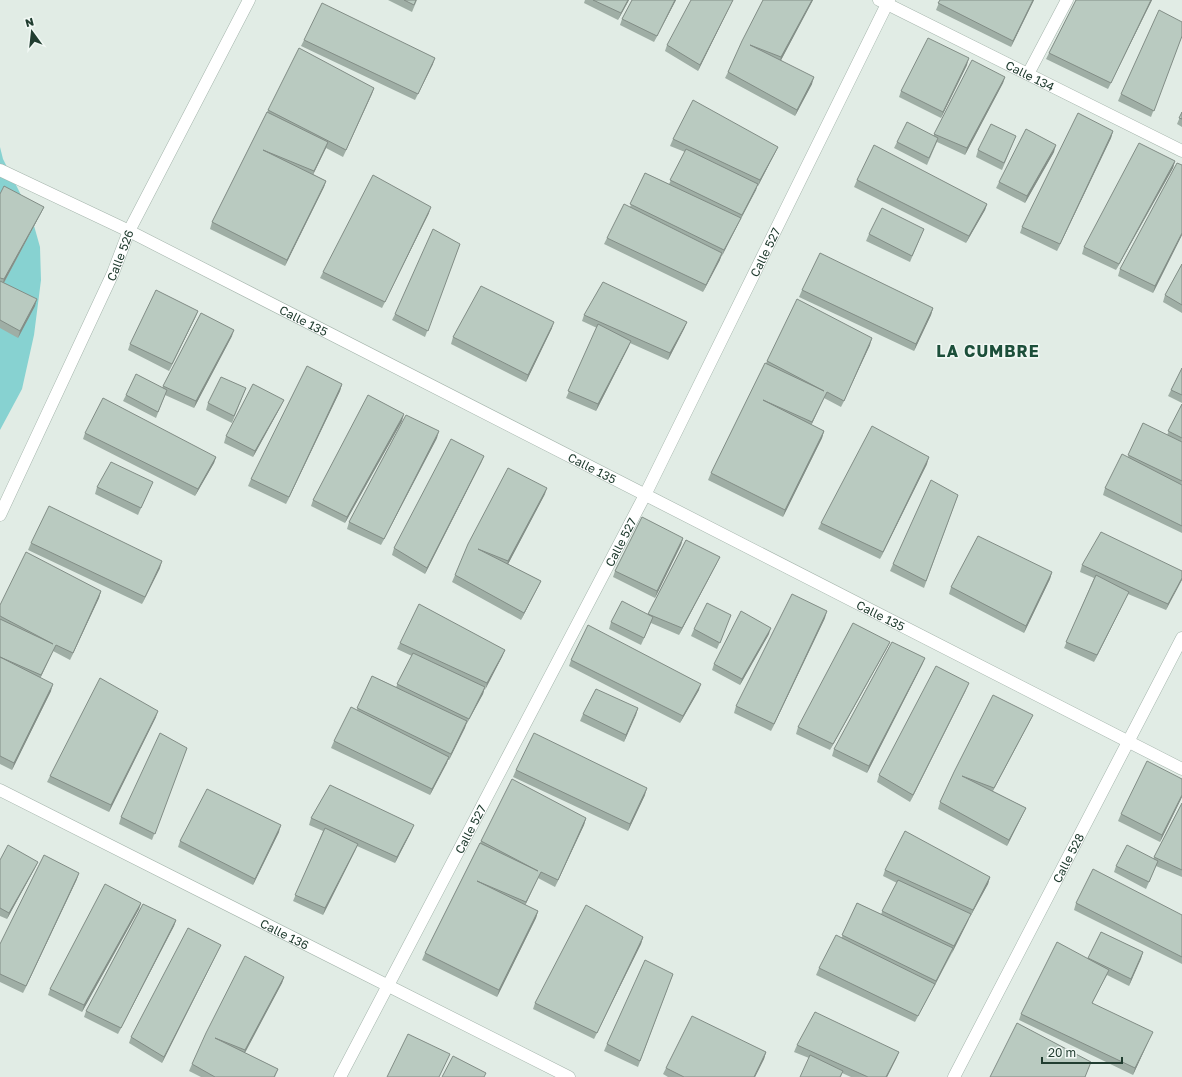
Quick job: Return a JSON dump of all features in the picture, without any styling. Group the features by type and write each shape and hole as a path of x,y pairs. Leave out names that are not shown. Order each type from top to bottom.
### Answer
{"street":[{"name":"Calle 526","path":"0,515 113,273 129,231 249,0"},
{"path":"1028,74 1067,0"},
{"name":"Calle 134","path":"885,1 1182,150"},
{"name":"Calle 527","path":"340,1077 645,496 885,1"},
{"name":"Calle 135","path":"0,170 129,231 645,496 1182,769"},
{"name":"Calle 528","path":"954,1077 1182,638"},
{"name":"Calle 136","path":"0,790 569,1077"}],"water":[{"path":"0,147 3,159 31,215 40,247 41,280 34,335 22,389 0,430"}],"building":[{"path":"404,0 416,0 414,5"},
{"path":"593,0 628,0 621,13"},
{"path":"632,0 675,0 657,36 622,19"},
{"path":"691,0 733,0 700,65 667,45"},
{"path":"763,0 812,0 781,57 750,45 814,77 797,110 728,72"},
{"path":"940,0 1033,0 1013,41 938,3"},
{"path":"1076,0 1151,0 1111,83 1049,53"},
{"path":"322,3 435,58 418,94 304,40"},
{"path":"1159,10 1182,22 1182,36 1154,111 1121,94"},
{"path":"928,38 969,58 943,112 901,91"},
{"path":"299,48 374,88 346,150 268,110"},
{"path":"972,60 1005,77 967,148 934,134"},
{"path":"693,100 778,147 760,180 673,139"},
{"path":"267,112 328,142 314,171 263,150 326,181 287,260 212,222"},
{"path":"1182,112 1182,119 1179,118"},
{"path":"1078,113 1113,131 1060,244 1022,227"},
{"path":"907,122 938,138 929,158 897,142"},
{"path":"991,124 1016,136 1004,163 978,150"},
{"path":"1026,129 1056,145 1027,196 999,182"},
{"path":"1139,143 1175,161 1119,264 1084,247"},
{"path":"874,145 987,204 969,236 857,180"},
{"path":"686,149 758,184 742,215 670,180"},
{"path":"1177,163 1182,165 1182,233 1155,286 1120,269"},
{"path":"645,173 741,218 724,250 630,204"},
{"path":"373,175 431,207 385,302 323,272"},
{"path":"4,186 44,207 4,279 0,278 0,194"},
{"path":"624,204 722,253 706,285 607,238"},
{"path":"882,208 924,229 912,256 869,234"},
{"path":"433,229 460,244 428,331 395,314"},
{"path":"820,253 933,308 916,344 802,290"},
{"path":"1182,264 1182,305 1165,295"},
{"path":"0,281 37,299 20,331 0,320"},
{"path":"603,282 687,322 670,353 584,315"},
{"path":"481,286 554,322 528,375 453,337"},
{"path":"156,290 198,311 172,364 130,344"},
{"path":"797,299 872,338 844,401 827,392 812,422 763,400 824,431 785,510 711,473 765,363 824,391 767,361"},
{"path":"201,313 234,330 196,401 163,386"},
{"path":"598,324 631,341 598,404 568,391"},
{"path":"307,366 342,384 289,497 251,479"},
{"path":"1182,368 1182,395 1171,390"},
{"path":"136,374 167,390 158,412 126,395"},
{"path":"221,377 246,388 234,416 208,403"},
{"path":"253,384 284,400 255,451 226,436"},
{"path":"368,395 404,414 347,517 313,500"},
{"path":"103,398 216,457 198,489 85,433"},
{"path":"1182,404 1182,438 1168,431"},
{"path":"406,415 439,431 384,539 349,522"},
{"path":"1143,423 1182,442 1182,481 1128,455"},
{"path":"872,426 929,457 883,552 821,523"},
{"path":"451,439 484,456 427,568 394,548"},
{"path":"1122,454 1182,485 1182,526 1105,488"},
{"path":"111,462 153,482 141,508 97,487"},
{"path":"508,468 547,488 508,561 478,549 541,581 524,613 455,575 468,544"},
{"path":"931,480 958,495 926,581 893,564"},
{"path":"49,506 162,561 145,597 31,543"},
{"path":"642,517 683,538 657,591 615,571"},
{"path":"1101,532 1182,571 1182,578 1168,604 1082,565"},
{"path":"978,536 1052,572 1026,626 951,587"},
{"path":"686,540 720,557 682,628 648,614"},
{"path":"26,552 101,591 73,653 56,645 41,675 0,657 0,619 53,644 0,616 0,605"},
{"path":"1096,575 1129,592 1097,655 1066,642"},
{"path":"792,594 827,611 774,724 736,706"},
{"path":"622,601 653,617 644,638 611,622"},
{"path":"707,603 731,615 720,643 694,629"},
{"path":"419,604 505,650 487,683 400,643"},
{"path":"741,611 771,628 742,679 714,664"},
{"path":"853,623 890,642 833,744 798,727"},
{"path":"588,625 701,684 683,716 571,660"},
{"path":"892,642 925,658 869,766 834,749"},
{"path":"413,653 485,687 469,719 397,684"},
{"path":"0,657 53,684 14,763 0,756"},
{"path":"936,666 969,683 913,795 879,775"},
{"path":"372,676 467,721 451,754 357,708"},
{"path":"100,678 158,711 111,805 50,776"},
{"path":"596,689 638,708 626,735 583,714"},
{"path":"993,695 1033,715 994,788 962,776 1026,808 1009,840 940,802"},
{"path":"351,707 449,757 432,789 334,741"},
{"path":"160,733 187,748 155,834 121,817"},
{"path":"534,733 647,788 630,824 516,770"},
{"path":"1147,761 1182,779 1182,795 1162,835 1121,814"},
{"path":"512,779 586,818 558,880 541,872 526,902 477,881 538,911 499,990 425,953 480,843 538,871 481,841"},
{"path":"330,785 414,825 397,857 311,818"},
{"path":"207,789 281,825 255,879 180,841"},
{"path":"1182,803 1182,870 1154,857"},
{"path":"325,828 358,844 325,908 295,895"},
{"path":"905,831 990,877 973,910 885,870"},
{"path":"8,845 38,862 9,913 0,908 0,860"},
{"path":"1127,845 1158,861 1149,882 1116,866"},
{"path":"44,855 79,873 26,986 0,974 0,944"},
{"path":"1093,869 1182,915 1182,957 1076,903"},
{"path":"898,880 971,914 954,946 882,911"},
{"path":"105,884 141,903 84,1005 50,989"},
{"path":"857,903 953,948 936,981 842,935"},
{"path":"143,904 176,920 121,1028 86,1011"},
{"path":"586,905 643,937 597,1033 535,1003"},
{"path":"188,928 221,945 164,1057 131,1037"},
{"path":"1101,932 1143,952 1131,979 1088,958"},
{"path":"836,935 935,984 918,1016 819,968"},
{"path":"1057,942 1109,970 1092,1003 1153,1032 1135,1068 1021,1014"},
{"path":"245,956 284,977 245,1050 215,1038 278,1069 274,1077 215,1077 192,1064"},
{"path":"645,960 673,974 640,1061 607,1044"},
{"path":"815,1012 899,1052 886,1077 868,1077 797,1045"},
{"path":"692,1016 766,1052 754,1077 684,1077 666,1068"},
{"path":"1017,1023 1091,1062 1085,1077 990,1077"},
{"path":"408,1034 450,1054 439,1077 387,1077"},
{"path":"810,1055 843,1071 840,1077 800,1077"},
{"path":"453,1056 486,1073 484,1077 442,1077"}],"district":[{"name":"LA CUMBRE","path":"988,351"}]}
